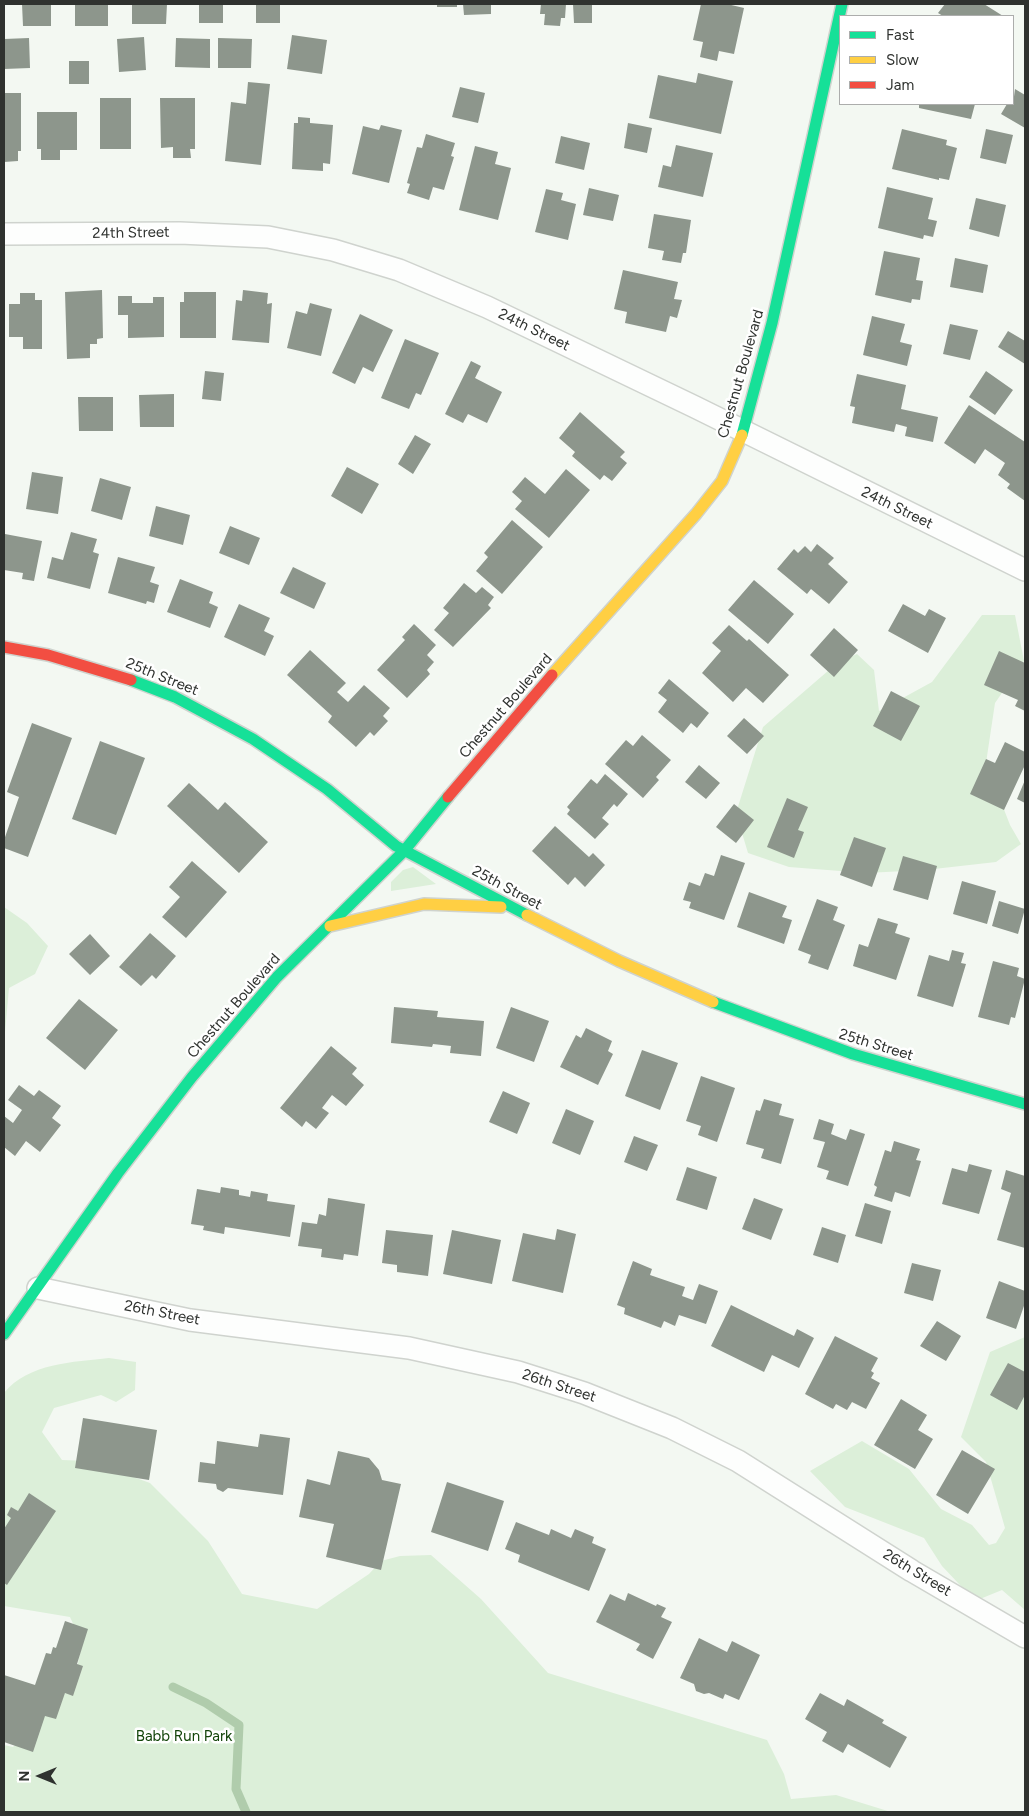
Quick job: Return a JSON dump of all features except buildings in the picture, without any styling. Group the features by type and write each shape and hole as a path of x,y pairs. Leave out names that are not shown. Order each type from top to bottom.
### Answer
{"street":[{"name":"Chestnut Boulevard","path":"4,1334 118,1174 192,1077 277,978 404,851 478,760 708,501 722,482 744,430 772,323 839,18"},
{"name":"24th Street","path":"4,234 180,233 268,237 333,250 399,270 479,304 744,430 837,479 1025,570"},
{"name":"25th Street","path":"4,647 87,664 152,686 196,707 264,744 327,789 404,851 589,949 706,1000 830,1047 1025,1104"},
{"path":"328,926 424,904 514,909"},
{"name":"26th Street","path":"38,1288 190,1320 409,1348 518,1372 584,1393 672,1428 738,1461 912,1571 1025,1637"}],"green space":[{"path":"982,615 1015,615 1024,661 995,703 986,763 1010,825 1021,844 996,862 925,870 866,873 789,867 748,853 736,813 763,727 836,664 857,654 874,670 879,711 932,682"},
{"path":"413,867 436,884 391,891 391,882 403,870"},
{"path":"4,907 27,923 48,946 35,974 9,988 4,1043"},
{"path":"1025,1337 1025,1610 1002,1590 975,1601 942,1566 924,1538 845,1507 810,1471 862,1441 909,1469 941,1509 972,1525 989,1545 996,1543 1005,1528 986,1462 961,1437 990,1352"},
{"name":"Babb Run Park","path":"109,1358 136,1362 135,1390 116,1402 101,1395 54,1408 42,1432 62,1460 89,1461 150,1483 208,1541 242,1594 317,1609 369,1574 381,1561 400,1556 431,1555 481,1599 548,1673 767,1740 784,1774 791,1799 836,1795 891,1812 4,1812 4,1745 13,1747 74,1684 82,1643 70,1617 4,1606 4,1393 26,1375 39,1370 67,1363"}],"waterway":[{"path":"173,1687 206,1703 239,1725 236,1789 246,1812"}],"traffic: fast":[{"path":"840,15 842,4"},
{"path":"742,435 772,323 839,18"},
{"path":"131,680 175,697 253,739 327,789 396,846 527,915"},
{"path":"4,1334 118,1173 192,1077 277,977 404,851 448,797"},
{"path":"713,1002 853,1054 1025,1104"}],"traffic: slow":[{"path":"552,675 696,514 722,481 742,435"},
{"path":"330,926 424,904 501,907"},
{"path":"527,915 619,961 713,1002"}],"traffic: jam":[{"path":"4,647 48,655 131,680"},
{"path":"448,797 552,675"}]}
